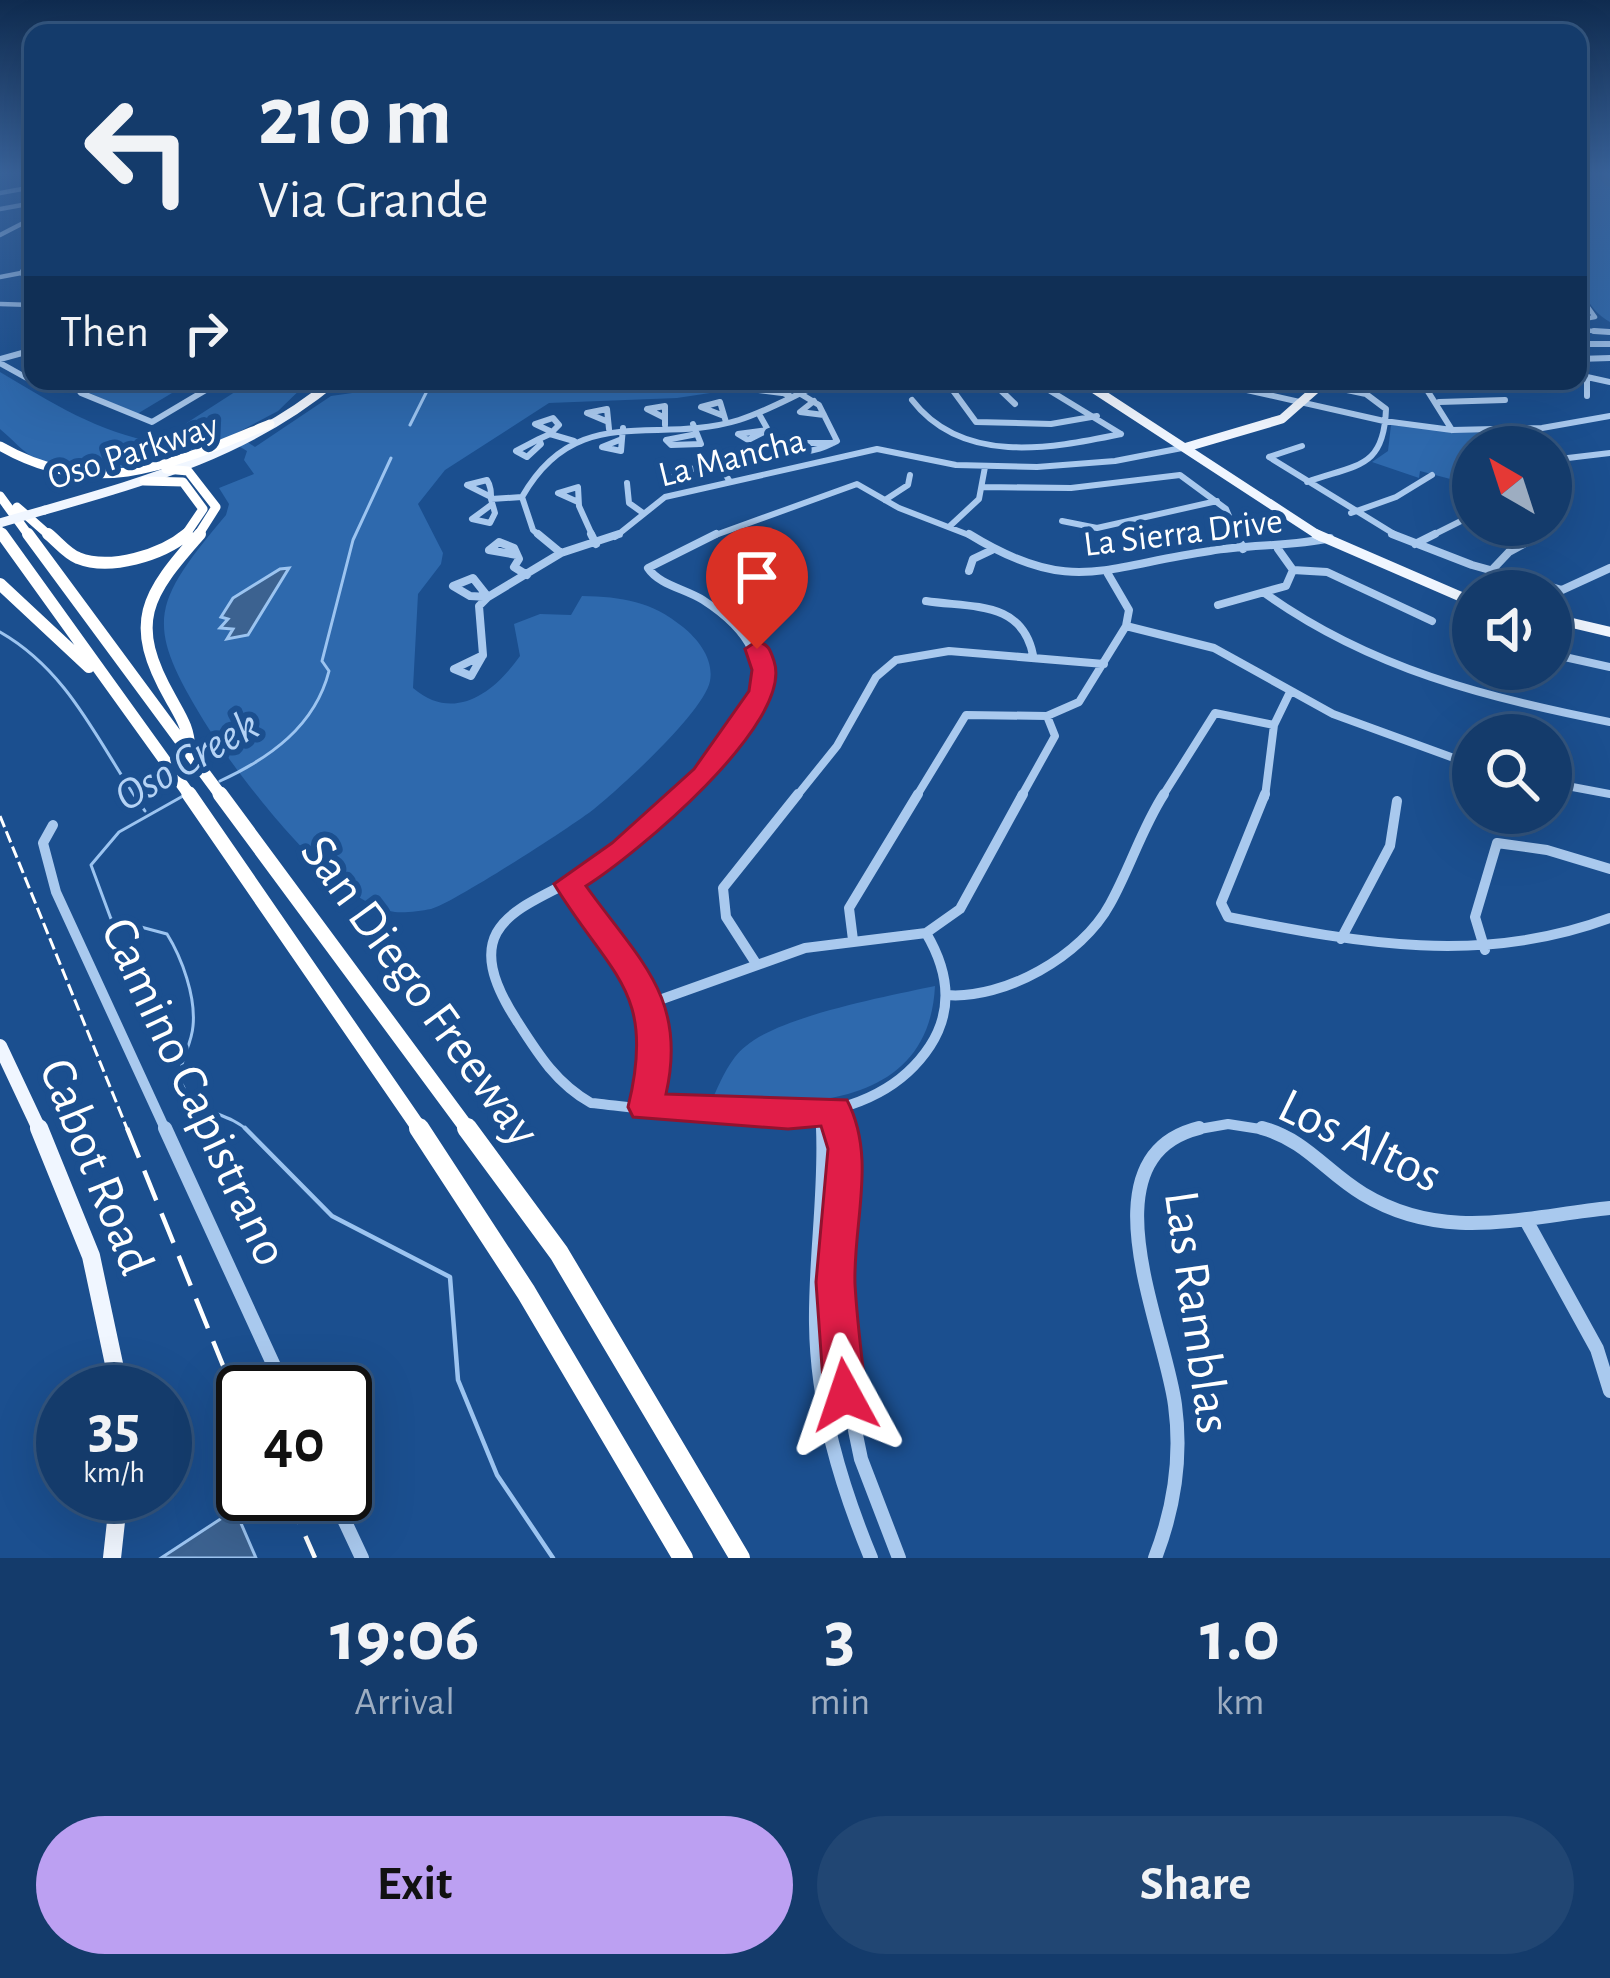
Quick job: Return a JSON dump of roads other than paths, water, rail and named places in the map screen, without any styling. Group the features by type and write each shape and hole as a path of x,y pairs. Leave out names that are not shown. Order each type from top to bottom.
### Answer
{"highway":[{"path":"0,446 33,470 92,477 156,466 270,424"},
{"path":"166,469 184,469 211,495 214,514 149,592 140,631 190,734 189,751"},
{"path":"0,494 62,551 102,561 159,550 189,532 202,517 202,502 183,482 144,481"},
{"name":"San Diego Freeway","path":"0,494 559,1253 740,1558"},
{"name":"San Diego Freeway","path":"0,524 481,1214 683,1558"},
{"path":"0,584 114,691"}],"main road":[{"name":"Oso Parkway","path":"0,524 232,447 313,390"},
{"name":"Oso Parkway","path":"43,507 184,469 292,418 324,390"},
{"path":"1097,390 1191,446 1261,428 1308,402 1318,390"},
{"path":"1107,390 1329,538 1452,590"},
{"path":"1572,625 1610,632"},
{"name":"Cabot Road","path":"1,1052 97,1262 117,1365"},
{"path":"112,1558 116,1521"}],"street":[{"path":"0,277 24,270"},
{"path":"80,390 152,422 206,390"},
{"name":"La Mancha","path":"522,497 529,480 574,441 607,425 623,433 665,422 694,424 759,414 799,390"},
{"path":"956,390 971,420 1051,424 1096,416"},
{"path":"1000,390 1015,404"},
{"path":"912,400 931,428 953,439 1074,445 1121,434 1050,390"},
{"path":"1235,390 1452,430"},
{"path":"1307,482 1374,458 1385,444 1386,409 1378,400 1347,390"},
{"path":"1427,390 1439,402 1452,430"},
{"path":"1586,390 1587,396"},
{"path":"791,394 814,401 837,441 833,443"},
{"path":"1439,402 1505,400"},
{"path":"814,401 800,412 824,415"},
{"path":"759,414 769,430"},
{"path":"1528,426 1610,416"},
{"path":"694,424 701,444 671,445 666,440 697,434"},
{"path":"538,440 551,433 574,441"},
{"path":"1074,445 1086,464"},
{"name":"La Mancha","path":"484,655 478,606 488,597 561,553 626,530 665,497 882,448 933,462 985,466 1086,464 1191,446"},
{"path":"1301,446 1269,457 1351,513 1414,544 1488,570"},
{"path":"1572,458 1610,453"},
{"path":"950,526 980,499 985,466"},
{"path":"703,473 728,469 730,482"},
{"path":"982,487 1071,488 1173,474 1217,501 1243,549"},
{"path":"885,500 908,485 910,475"},
{"path":"1351,513 1396,497 1432,476"},
{"path":"627,483 629,502 644,513"},
{"name":"La Sierra Drive","path":"569,884 622,850 704,775 762,691 764,670 750,639 715,604 648,572 652,565 739,523 825,492 864,484 885,500 950,526 992,550 1058,573 1108,574 1329,538"},
{"path":"491,501 522,497 533,530 561,553"},
{"path":"1062,521 1097,528 1217,501"},
{"path":"578,502 596,544"},
{"path":"1414,544 1452,525"},
{"path":"1492,570 1520,546"},
{"path":"1278,549 1293,570"},
{"path":"969,571 973,560 992,550"},
{"path":"518,555 514,567 527,575"},
{"path":"1572,585 1610,568"},
{"path":"1218,605 1286,586 1293,570"},
{"path":"1293,570 1327,572 1432,621"},
{"path":"853,940 850,908 966,715 1047,716 1079,702 1126,626 1127,600 1108,574"},
{"path":"1266,594 1363,655 1529,707 1610,722"},
{"path":"926,601 982,606 1022,621 1037,617"},
{"path":"1022,621 1032,639 1033,656"},
{"path":"1126,626 1214,648 1333,714 1452,757"},
{"path":"757,965 726,917 723,888 837,746 884,668 928,651 1104,664"},
{"path":"1572,659 1610,667"},
{"path":"1290,692 1274,724 1265,798 1221,903 1228,917 1341,938 1485,950 1577,934 1610,918"},
{"path":"946,995 974,1000 1013,991 1097,922 1108,909 1157,805 1215,713 1274,724"},
{"path":"651,1003 805,948 926,933 960,909 1055,736 1047,716"},
{"path":"1572,787 1610,794"},
{"path":"1341,938 1390,846 1397,801"},
{"name":"Camino Capistrano","path":"53,825 43,843 56,892 274,1365"},
{"path":"1485,950 1475,916 1497,843 1547,850 1610,869"},
{"path":"646,1107 658,1055 651,1003 569,884 504,922 488,956 490,976 563,1089 591,1102 646,1107 829,1112 892,1087 934,1043 946,995 943,965 926,933"},
{"path":"829,1112 816,1327 825,1411 850,1511 871,1558"},
{"path":"829,1112 846,1149 836,1282 845,1395 883,1526 899,1558"},
{"name":"Los Altos","path":"1219,1124 1258,1128 1299,1142 1368,1197 1444,1225 1527,1222 1610,1208"},
{"name":"Las Ramblas","path":"1155,1558 1165,1535 1178,1458 1174,1402 1132,1202 1139,1168 1156,1147 1184,1130 1219,1124"},
{"path":"1527,1222 1597,1348 1610,1391"},
{"path":"345,1521 362,1558"}],"waterway":[{"name":"Oso Creek","path":"410,425 428,390"},
{"name":"Oso Creek","path":"220,781 273,751 313,708 329,671 322,661 353,540 391,458"},
{"path":"0,632 47,668 66,690 145,811"},
{"name":"Oso Creek","path":"183,796 119,832 91,865 111,919 167,934 178,954 193,1015 181,1070 184,1088 195,1103 248,1131"},
{"name":"Oso Creek","path":"245,1128 248,1131"},
{"name":"Oso Creek","path":"248,1131 332,1216 450,1277 458,1380 497,1475 553,1558"}],"railway":[{"path":"0,816 128,1131"},
{"path":"127,1128 223,1365"},
{"path":"299,1521 315,1558"}]}
